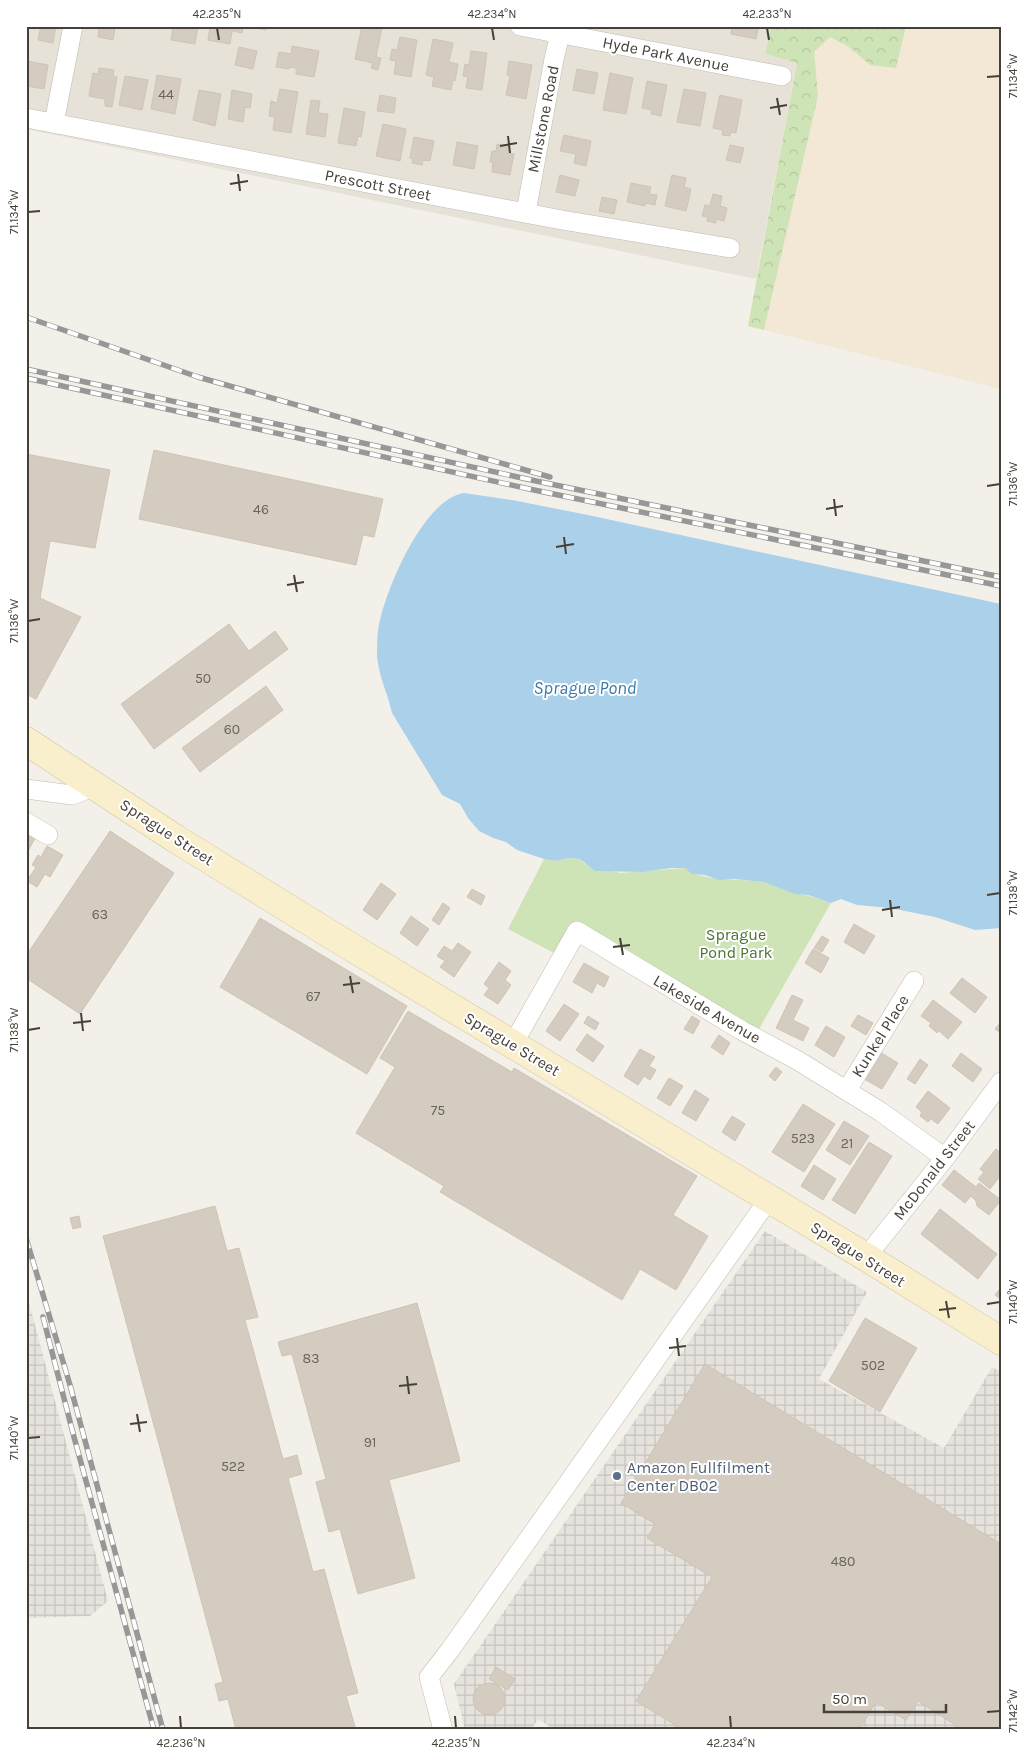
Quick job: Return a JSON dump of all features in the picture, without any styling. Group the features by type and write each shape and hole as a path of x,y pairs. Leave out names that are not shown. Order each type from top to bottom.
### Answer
{"main road":[{"name":"Sprague Street","path":"26,741 189,847 866,1257 1001,1341"}],"street":[{"path":"54,124 73,26"},
{"name":"Hyde Park Avenue","path":"520,26 561,30 782,76"},
{"name":"Millstone Road","path":"526,212 561,30"},
{"name":"Prescott Street","path":"26,118 562,220 730,248"},
{"path":"26,789 72,795 96,786"},
{"path":"26,822 48,835"},
{"name":"Lakeside Avenue","path":"513,1044 577,931 741,1030 797,1060 846,1090 946,1158"},
{"name":"Kunkel Place","path":"846,1090 914,981"},
{"name":"McDonald Street","path":"866,1257 946,1158 1001,1082"},
{"path":"443,1730 428,1677 450,1650 769,1199"}],"shaded area":[{"path":"26,26 771,26 765,54 797,62 756,279 26,129"},
{"path":"771,26 1001,26 1001,389 748,326 797,63 765,54"},
{"path":"765,1231 867,1292 819,1379 944,1448 992,1367 1001,1372 1001,1730 555,1730 538,1719 531,1730 465,1730 454,1684"},
{"path":"26,1291 108,1601 90,1616 26,1618"}],"green space":[{"path":"771,26 906,26 896,68 870,65 849,47 830,37 814,52 818,96 764,330 748,326 797,63 765,54"},
{"name":"Sprague Pond Park","path":"569,858 580,859 585,864 620,873 685,868 693,873 712,878 764,882 796,894 807,895 831,903 759,1029 575,922 556,954 508,929 544,859 555,861"}],"water":[{"name":"Sprague Pond","path":"464,493 588,515 1001,604 1001,928 975,930 935,917 890,908 857,905 841,899 831,903 808,895 795,894 764,882 734,879 719,880 705,875 692,874 685,868 642,872 595,871 580,859 569,858 555,861 544,859 517,850 506,842 479,831 468,818 460,804 442,795 392,713 377,657 378,630 382,613 388,593 408,550 420,529 434,512 449,499"}],"building":[{"path":"41,26 56,26 53,43 38,40"},
{"path":"99,26 115,28 113,40 98,37"},
{"path":"173,26 198,26 195,44 171,40"},
{"path":"210,26 233,26 230,44 208,40"},
{"path":"234,26 243,26 242,33 233,31"},
{"path":"247,26 267,26 266,30"},
{"path":"362,26 382,27 376,57 381,58 378,70 371,68 373,63 355,59"},
{"path":"732,26 759,26 756,39 731,34"},
{"path":"400,37 417,40 411,77 394,74 396,61 390,60 392,49 397,50"},
{"path":"433,39 453,43 449,62 458,64 455,81 453,80 451,90 432,86 434,77 426,75"},
{"path":"292,46 319,51 314,77 296,74 296,68 276,67 279,52 291,54"},
{"path":"239,47 257,51 253,69 235,65"},
{"path":"471,51 487,53 482,90 466,88 468,77 463,76 465,64 469,65"},
{"path":"27,61 48,65 44,89 26,86"},
{"path":"509,61 532,65 526,99 506,95 510,76 507,75"},
{"path":"99,68 114,70 113,76 117,77 112,107 105,106 105,99 89,96 93,73 98,74"},
{"path":"577,69 598,73 594,94 573,90"},
{"path":"610,73 633,78 626,114 603,110"},
{"path":"157,75 181,79 175,114 151,109"},
{"path":"125,76 148,80 142,110 119,105"},
{"path":"647,81 667,85 661,116 651,114 652,110 642,108"},
{"path":"280,89 298,92 291,133 273,130 275,117 269,116 271,101 277,103"},
{"path":"684,89 706,93 700,126 677,122"},
{"path":"199,90 221,94 215,126 193,120"},
{"path":"232,90 252,94 250,108 245,107 243,122 228,119"},
{"path":"380,95 396,98 394,113 377,111"},
{"path":"720,95 742,100 736,133 731,132 730,136 722,135 723,130 713,128"},
{"path":"311,100 320,101 318,113 328,114 325,137 306,134"},
{"path":"344,108 365,112 361,137 358,136 356,146 338,143"},
{"path":"383,124 406,129 400,161 376,156"},
{"path":"564,135 591,141 586,166 574,163 576,154 560,151"},
{"path":"414,137 434,141 430,161 423,160 422,165 412,163 413,159 410,158"},
{"path":"457,142 478,146 474,169 453,165"},
{"path":"497,144 509,146 508,153 514,154 510,175 492,172 493,162 490,162 492,151 496,151"},
{"path":"730,145 744,148 740,163 726,160"},
{"path":"560,175 579,180 575,196 556,192"},
{"path":"672,175 686,178 684,187 691,189 686,211 665,206"},
{"path":"631,183 651,187 649,194 657,195 655,205 646,203 645,206 627,202"},
{"path":"713,194 722,196 720,206 727,208 724,221 716,219 716,223 707,221 708,217 702,216 705,205 710,206"},
{"path":"602,197 617,200 614,214 599,211"},
{"path":"154,450 383,499 374,537 363,535 356,565 139,519"},
{"path":"26,454 110,470 95,548 50,541 40,598 81,617 36,699 26,694"},
{"path":"229,624 249,651 275,631 288,649 154,749 121,704"},
{"path":"266,686 283,710 200,772 182,748"},
{"path":"110,831 174,873 80,1014 26,978 26,956"},
{"path":"26,833 35,838 26,859"},
{"path":"47,846 63,855 50,877 45,874 37,887 27,881 36,867 32,865 38,855 41,857"},
{"path":"381,883 396,894 377,920 363,910"},
{"path":"472,889 485,896 481,905 467,897"},
{"path":"443,903 450,908 439,925 432,920"},
{"path":"411,916 429,929 417,946 400,933"},
{"path":"260,918 407,1006 367,1074 220,987"},
{"path":"854,924 875,936 864,954 844,942"},
{"path":"822,936 829,940 822,952 814,948"},
{"path":"458,943 471,952 454,977 440,967 445,961 437,956 444,946 452,951"},
{"path":"813,949 829,958 821,973 805,963"},
{"path":"499,962 511,971 505,980 511,985 498,1004 484,995 489,988 484,984"},
{"path":"584,963 609,977 604,987 597,983 592,993 573,982"},
{"path":"962,978 987,997 975,1013 950,993"},
{"path":"792,995 803,1000 793,1020 809,1028 803,1041 776,1028"},
{"path":"933,1000 962,1022 948,1039 938,1030 937,1033 929,1026 931,1023 921,1016"},
{"path":"564,1004 579,1014 560,1041 546,1031"},
{"path":"408,1011 512,1072 514,1068 697,1176 673,1215 708,1236 676,1290 640,1269 622,1300 440,1192 444,1186 356,1133 395,1067 380,1058"},
{"path":"858,1015 873,1023 866,1035 851,1026"},
{"path":"588,1016 599,1023 595,1030 584,1023"},
{"path":"692,1016 700,1021 693,1034 684,1029"},
{"path":"1001,1022 1001,1033 995,1029"},
{"path":"826,1026 845,1037 834,1057 815,1045"},
{"path":"587,1034 604,1046 593,1062 576,1050"},
{"path":"719,1035 730,1043 723,1055 711,1047"},
{"path":"640,1049 655,1057 649,1066 656,1070 650,1080 644,1076 638,1085 624,1076"},
{"path":"880,1052 898,1063 882,1089 864,1079"},
{"path":"961,1053 982,1069 973,1082 952,1066"},
{"path":"920,1059 928,1065 915,1084 907,1079"},
{"path":"776,1067 782,1072 775,1081 769,1076"},
{"path":"669,1078 683,1086 670,1106 657,1098"},
{"path":"695,1090 709,1099 696,1121 682,1113"},
{"path":"928,1091 950,1108 938,1124 931,1119 928,1122 920,1116 922,1112 916,1107"},
{"path":"803,1104 835,1124 804,1172 772,1152"},
{"path":"732,1116 745,1124 735,1141 722,1132"},
{"path":"844,1121 869,1136 850,1165 826,1150"},
{"path":"869,1142 892,1156 855,1214 832,1200"},
{"path":"996,1149 1001,1153 1001,1175 990,1189 978,1179 984,1172 980,1169"},
{"path":"814,1165 836,1179 823,1200 801,1186"},
{"path":"954,1170 976,1187 979,1183 1001,1200 989,1215 977,1206 976,1201 971,1196 965,1203 942,1185"},
{"path":"215,1206 227,1251 239,1248 258,1317 245,1320 283,1459 297,1455 302,1474 288,1478 313,1572 324,1569 358,1693 346,1696 356,1730 236,1730 228,1699 219,1701 215,1684 223,1682 103,1236"},
{"path":"940,1209 997,1254 978,1279 921,1234"},
{"path":"79,1216 81,1227 73,1229 70,1218"},
{"path":"1001,1287 1001,1299 995,1295"},
{"path":"417,1303 460,1461 389,1480 415,1578 358,1594 340,1529 329,1532 316,1482 326,1479 292,1354 282,1356 278,1342"},
{"path":"865,1318 917,1348 880,1412 829,1381"},
{"path":"705,1364 1001,1544 1001,1730 963,1730 918,1701 906,1720 876,1702 859,1730 683,1730 636,1701 712,1577 647,1538 655,1524 621,1503"},
{"path":"496,1667 515,1679 508,1690 489,1679"},
{"path":"489,1683 501,1687 505,1699 501,1711 489,1715 477,1711 473,1699 477,1687"}],"railway":[{"path":"26,317 198,377 550,477"},
{"path":"26,369 536,481 1001,577"},
{"path":"26,378 534,490 1001,586"},
{"path":"26,1238 70,1385 163,1730"},
{"path":"43,1317 154,1730"}],"place":[{"name":"Amazon Fullfilment Center DB02","path":"617,1476"}]}
